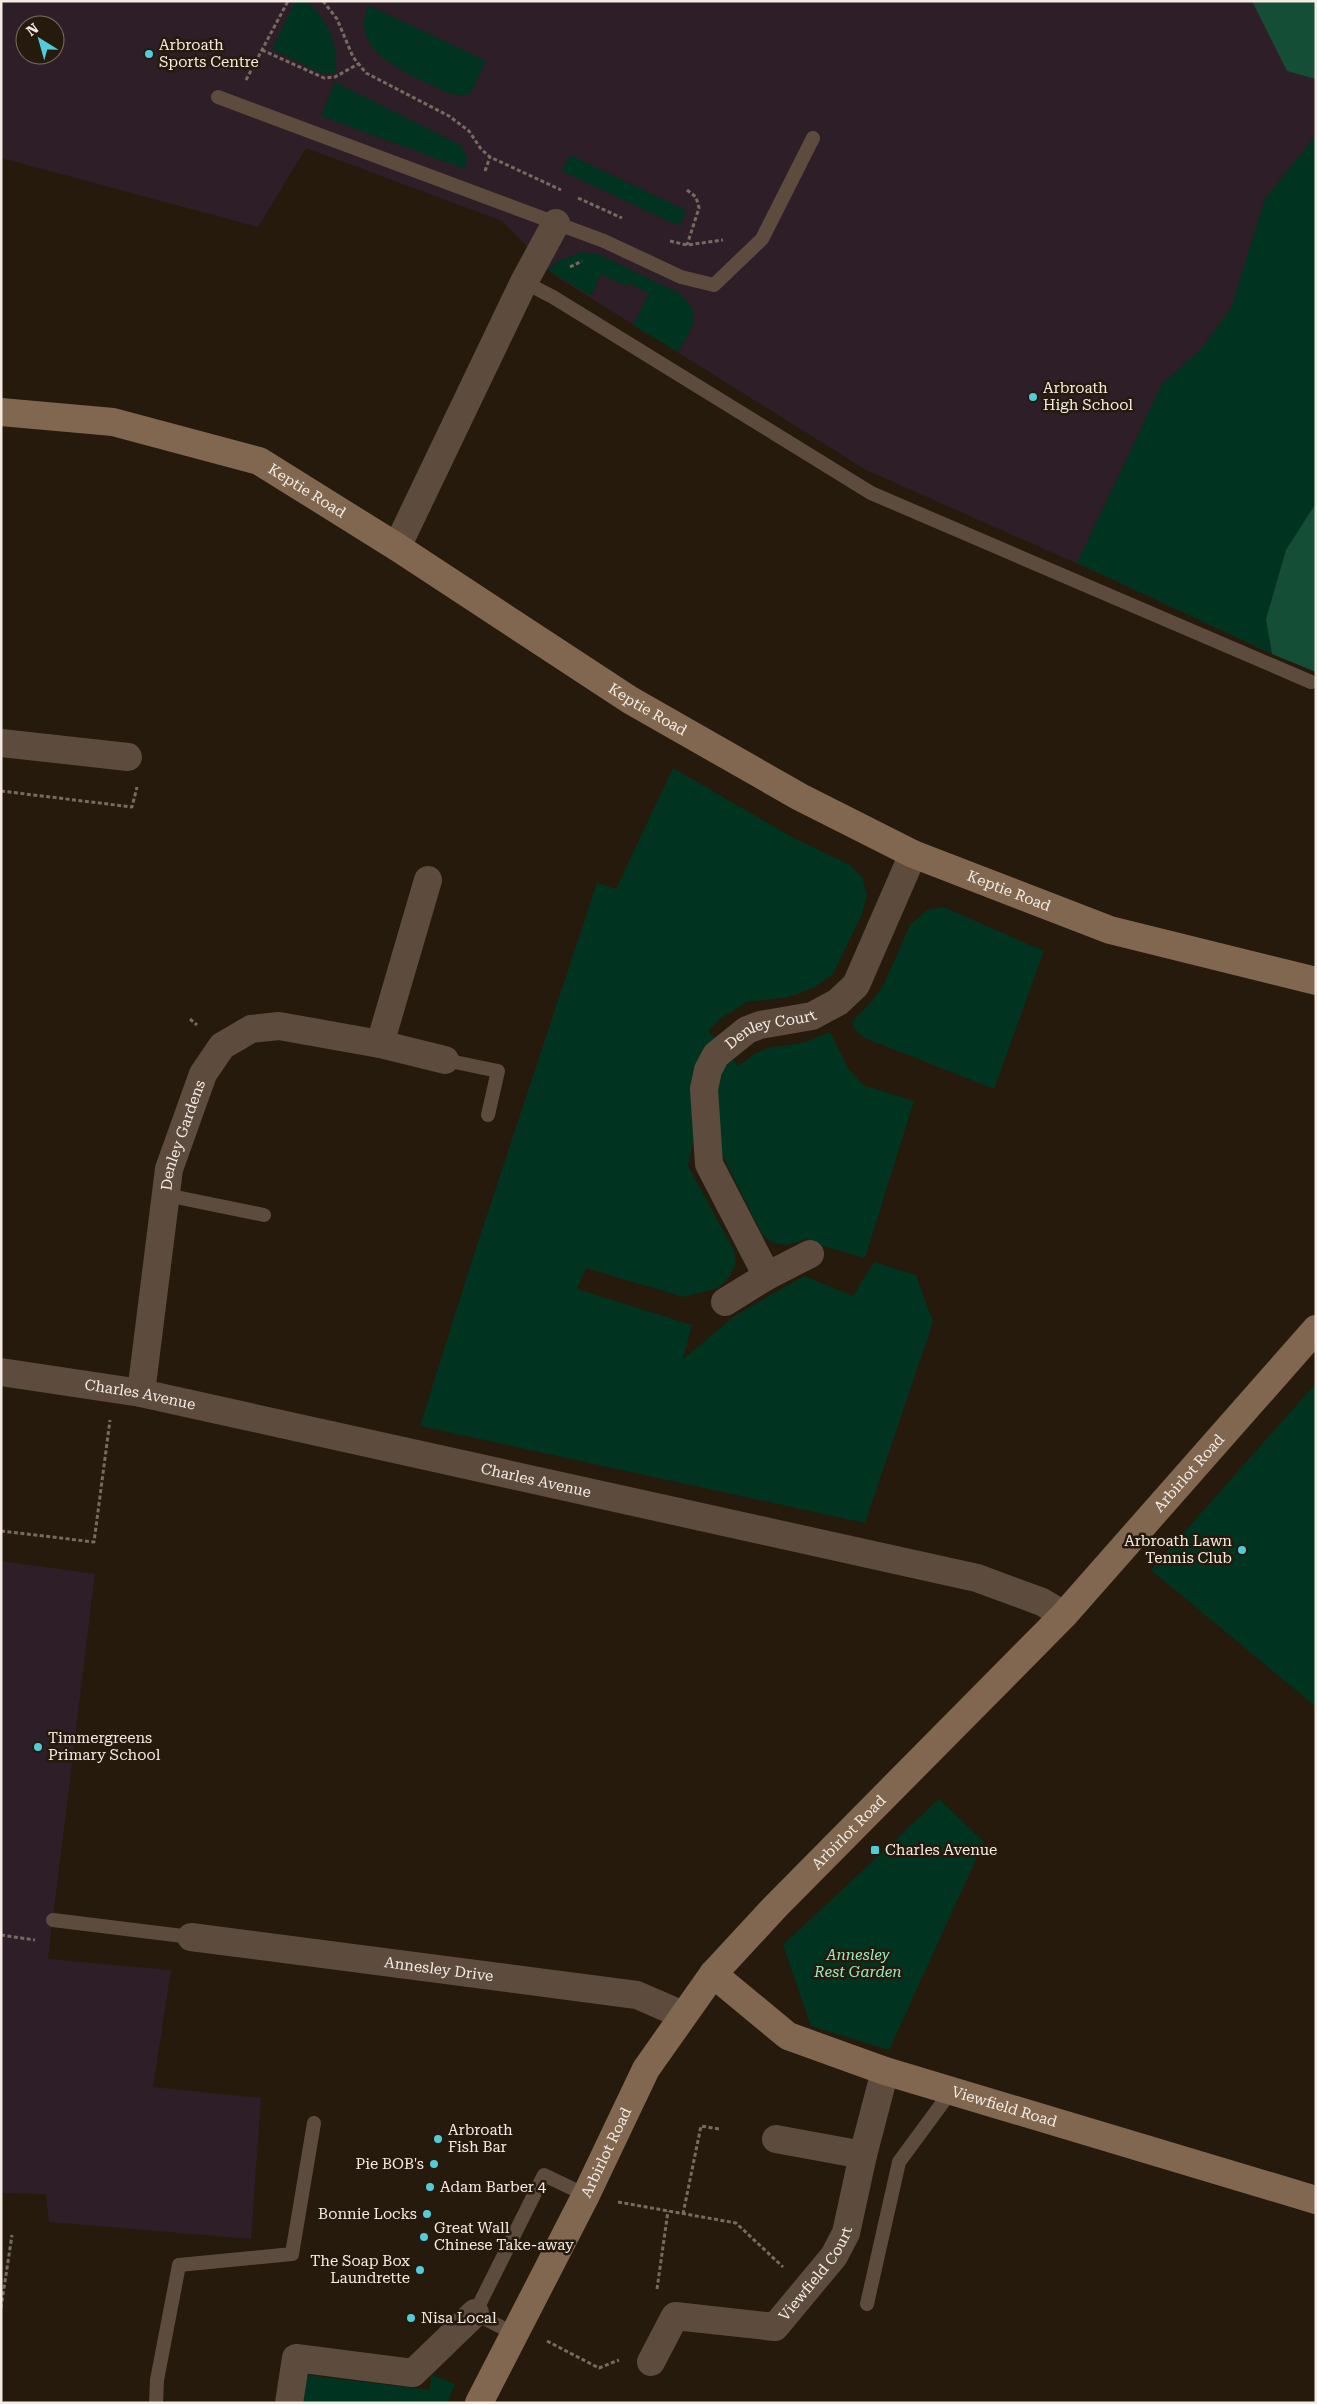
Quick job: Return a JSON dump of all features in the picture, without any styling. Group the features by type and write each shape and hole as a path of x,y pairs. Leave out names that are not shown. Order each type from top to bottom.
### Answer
{"main road":[{"name":"Keptie Road","path":"1,412 113,422 259,460 397,547 645,709 800,797 913,854 1110,930 1316,981"},
{"name":"Arbirlot Road","path":"479,2403 586,2195 646,2069 714,1974 775,1907 1064,1616 1316,1329"},
{"name":"Viewfield Road","path":"714,1974 788,2036 885,2071 1316,2200"}],"street":[{"path":"397,547 524,282 556,223"},
{"path":"1,743 128,757"},
{"name":"Denley Court","path":"767,1276 709,1164 704,1089 708,1070 716,1055 747,1030 760,1024 812,1016 838,1002 856,985 913,854"},
{"path":"380,1044 428,880"},
{"name":"Denley Gardens","path":"141,1393 169,1169 202,1074 222,1046 251,1029 280,1026 380,1044 444,1060"},
{"path":"725,1302 767,1276 810,1254"},
{"name":"Charles Avenue","path":"1,1372 141,1393 977,1578 1042,1602 1064,1616"},
{"name":"Annesley Drive","path":"191,1937 637,1995 683,2015"},
{"name":"Viewfield Court","path":"674,2316 775,2327 834,2256 846,2233 863,2155 885,2071"},
{"path":"776,2139 863,2155"},
{"path":"289,2403 296,2358 413,2373 474,2314"},
{"path":"652,2359 674,2316"}],"lane":[{"path":"218,97 604,241 681,277 714,285 762,239 814,138"},
{"path":"524,282 553,297 871,493 1311,682"},
{"path":"444,1060 498,1071 488,1116"},
{"path":"166,1195 264,1215"},
{"path":"53,1920 191,1937"},
{"path":"867,2304 899,2162 952,2090"},
{"path":"156,2403 157,2380 179,2265 292,2254 314,2123"},
{"path":"516,2330 474,2314 544,2175 586,2195"}],"path":[{"path":"235,103 288,1"},
{"path":"323,1 337,19 353,57 366,73 449,116 469,131 481,149 490,157 562,190"},
{"path":"262,50 324,78 335,77 359,63"},
{"path":"686,190 696,197 699,208 687,245"},
{"path":"571,194 624,219"},
{"path":"667,240 687,245 724,239 762,239"},
{"path":"1,791 132,807 140,773 128,757"},
{"path":"1,1531 94,1542 114,1388"},
{"path":"1,1935 40,1941"},
{"path":"683,2214 701,2126 719,2129"},
{"path":"586,2195 736,2223 807,2289"},
{"path":"668,2211 654,2306 674,2316"},
{"path":"1,2308 12,2235"},
{"path":"516,2330 599,2368 632,2355 652,2359"}],"shaded area":[{"name":"Arbroath High School","path":"1,1 1316,1 1316,672 1272,654 1175,607 866,470 557,277 502,221 306,148 258,227 1,158"},
{"name":"Timmergreens Primary School","path":"1,1561 95,1574 48,1959 171,1970 153,2087 261,2098 251,2239 49,2222 46,2194 1,2193"}],"green space":[{"path":"295,1 309,3 322,18 334,44 336,74 323,74 272,49"},
{"path":"1252,1 1316,1 1316,79 1287,71"},
{"path":"368,5 486,61 470,94 457,95 441,90 388,62 370,43 365,32 364,19"},
{"path":"335,82 462,146 467,158 465,169 321,116"},
{"path":"1316,135 1316,503 1286,550 1266,619 1272,654 1077,563 1162,384 1202,348 1231,308 1265,199"},
{"path":"570,155 687,211 679,226 562,171"},
{"path":"582,252 598,254 679,293 687,301 692,308 694,322 678,352 633,325 649,293 628,283 627,286 601,274 591,296 548,270 558,261"},
{"path":"1316,503 1316,672 1272,654 1266,619 1286,550"},
{"path":"673,768 792,837 850,865 862,877 867,895 862,914 833,974 815,987 789,997 747,1002 720,1019 708,1031 716,1038 688,1166 734,1250 736,1263 730,1276 718,1288 683,1297 586,1268 577,1289 692,1325 683,1359 736,1315 804,1276 853,1296 874,1262 916,1275 933,1322 865,1523 420,1426 473,1257 597,883 616,889"},
{"path":"943,907 1044,951 994,1089 865,1038 857,1032 852,1022 873,1000 884,984 910,925 927,910"},
{"path":"830,1032 848,1068 863,1085 914,1101 865,1258 819,1245 807,1239 783,1245 767,1239 762,1234 716,1143 715,1080 731,1057 738,1066 756,1053 768,1048 806,1042"},
{"name":"Arbroath Lawn Tennis Club","path":"1316,1383 1316,1707 1151,1570"},
{"name":"Annesley Rest Garden","path":"939,1799 984,1842 889,2050 811,2026 783,1945"},
{"path":"431,2374 455,2384 447,2403 302,2403 307,2375 430,2390"}],"place":[{"name":"Arbroath Sports Centre","path":"149,54"},
{"name":"Arbroath High School","path":"1033,397"},
{"name":"Arbroath Lawn Tennis Club","path":"1242,1550"},
{"name":"Timmergreens Primary School","path":"38,1747"},
{"name":"Charles Avenue","path":"875,1850"},
{"name":"Arbroath Fish Bar","path":"438,2139"},
{"name":"Pie BOB's","path":"434,2164"},
{"name":"Adam Barber 4","path":"430,2187"},
{"name":"Bonnie Locks","path":"427,2214"},
{"name":"Great Wall Chinese Take-away","path":"424,2237"},
{"name":"The Soap Box Laundrette","path":"420,2270"},
{"name":"Nisa Local","path":"411,2318"}]}
